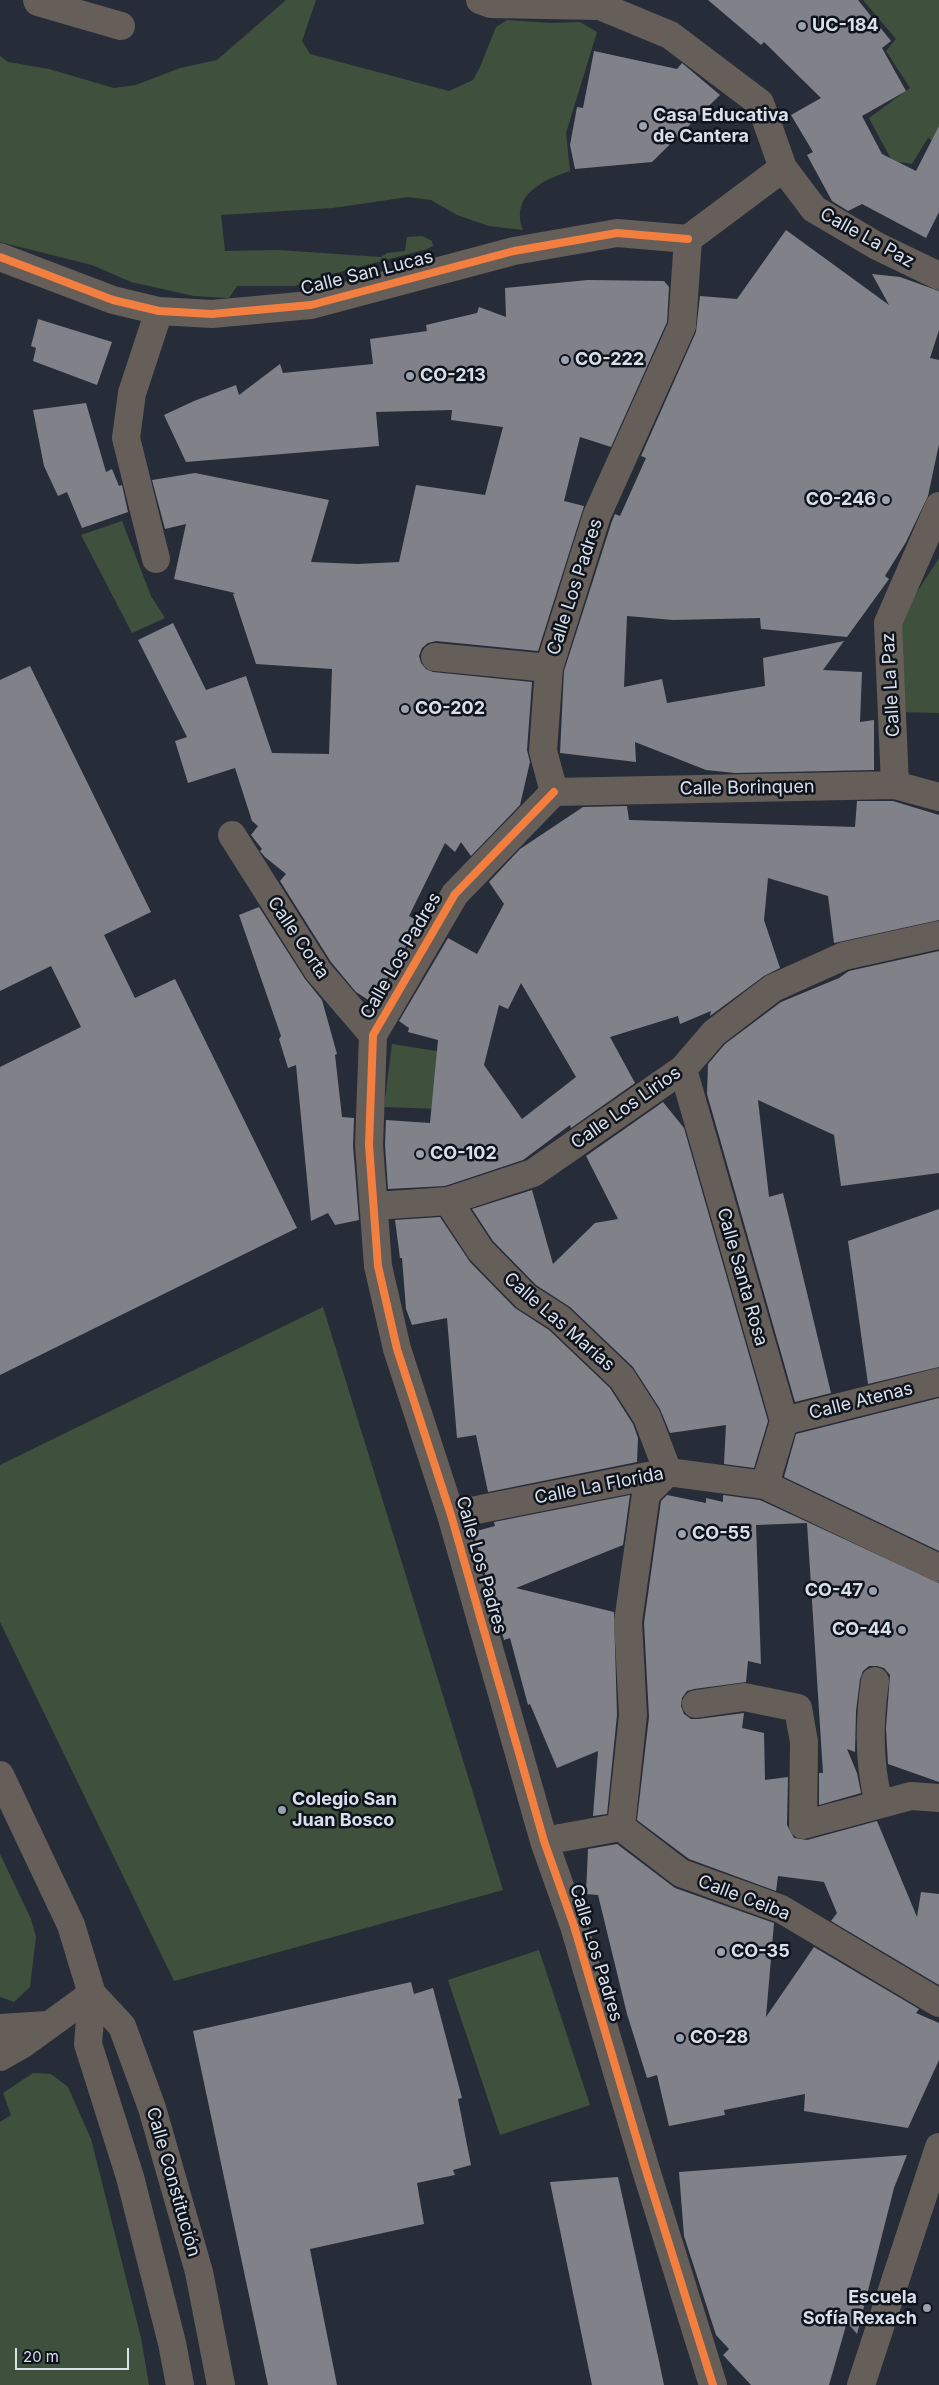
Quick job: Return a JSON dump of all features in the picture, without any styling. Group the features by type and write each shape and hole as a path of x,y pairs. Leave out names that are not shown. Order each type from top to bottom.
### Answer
{"street":[{"path":"37,0 38,2 121,26"},
{"path":"480,0 491,4 600,6 670,36 760,103 783,168 688,239"},
{"name":"Calle La Paz","path":"783,168 814,209 877,246 939,276"},
{"name":"Calle San Lucas","path":"0,257 113,300 159,311 212,314 311,305 514,251 617,233 688,239"},
{"name":"Calle Los Padres","path":"688,239 682,326 598,515 549,668 543,751 554,792 455,894 373,1035 369,1145 378,1266 397,1349 451,1515 544,1841 574,1926 648,2176 713,2385"},
{"path":"156,559 126,438 132,393 159,311"},
{"name":"Calle La Paz","path":"895,785 888,623 939,506"},
{"path":"435,657 549,668"},
{"name":"Calle Borinquen","path":"554,792 895,785 939,797"},
{"name":"Calle Corta","path":"232,835 318,971 373,1035"},
{"name":"Calle Los Lirios","path":"375,1206 448,1201 533,1173 683,1069 714,1033 773,988 844,956 939,934"},
{"name":"Calle Santa Rosa","path":"683,1069 784,1421"},
{"name":"Calle Las Marías","path":"448,1201 481,1251 526,1297 559,1318 622,1378 647,1417 668,1472"},
{"name":"Calle Atenas","path":"784,1421 939,1382"},
{"path":"765,1485 784,1421"},
{"path":"544,1841 621,1827 633,1715 628,1622 646,1494 668,1472"},
{"name":"Calle La Florida","path":"451,1515 668,1472 765,1485 939,1568"},
{"path":"875,1682 870,1716 872,1768 879,1803"},
{"path":"696,1704 744,1697 798,1708 804,1742 802,1825 911,1796 939,1798"},
{"name":"Calle Constitución","path":"0,1775 72,1925 92,1994 88,2044 130,2177 172,2343 180,2385"},
{"name":"Calle Ceiba","path":"621,1827 681,1873 781,1909 939,2003"},
{"path":"0,2057 23,2044 92,1994"},
{"name":"Calle Constitución","path":"92,1994 122,2026 152,2108 199,2272 221,2385"},
{"path":"0,2028 47,2025"},
{"path":"860,2385 939,2147"}],"green space":[{"path":"286,0 316,0 302,41 310,54 449,91 473,80 496,27 507,20 551,23 580,22 597,32 566,133 570,171 540,184 525,198 521,207 520,218 523,230 489,226 457,215 431,200 408,197 333,208 221,215 225,251 278,250 381,257 387,253 405,251 407,237 422,236 432,241 433,246 306,281 295,286 237,286 229,298 194,296 131,282 92,265 0,242 0,56 8,62 49,69 114,88 136,85 180,68 217,60"},
{"path":"863,0 939,0 939,144 928,138 912,164 892,161 869,118 910,88 886,51 896,39"},
{"path":"122,521 151,596 165,618 132,633 81,535"},
{"path":"939,558 939,713 897,712 897,623"},
{"path":"392,1044 481,1058 471,1110 384,1107"},
{"path":"323,1307 503,1890 174,1981 0,1622 0,1465"},
{"path":"0,1854 31,1919 36,1937 30,1987 14,2002 0,1997"},
{"path":"539,1950 590,2105 500,2135 448,1980"},
{"path":"33,2073 51,2074 68,2087 91,2139 141,2338 149,2385 0,2385 0,2122 11,2115 3,2093"}],"building":[{"path":"708,0 858,0 891,41 882,48 906,91 862,116 882,154 916,171 939,126 939,212 926,238 862,204 848,211 832,201 807,155 813,152 791,115 821,98 764,42 761,45"},
{"path":"594,51 677,69 682,63 720,95 652,162 575,169 570,145 577,107 583,108"},
{"path":"786,230 889,305 872,274 900,277 939,291 939,330 930,358 939,360 939,444 928,496 906,542 885,576 889,579 847,637 761,629 760,618 673,620 627,616 624,687 662,679 667,703 765,686 763,658 844,641 823,670 862,672 860,722 874,720 874,770 735,773 706,770 635,742 636,762 560,753 564,671 612,521 615,514 620,516 646,458 641,456 696,332 700,296 737,299"},
{"path":"588,280 664,281 669,287 667,322 611,447 580,437 564,501 584,506 538,651 436,641 428,643 422,648 419,656 421,663 426,669 433,672 532,682 527,750 530,762 520,805 471,856 461,842 455,852 445,843 409,916 420,922 373,1003 356,992 331,962 280,881 286,874 260,851 262,849 251,835 258,826 252,821 235,768 188,783 175,741 187,737 138,640 173,623 206,690 246,676 272,753 329,754 332,669 256,664 233,594 235,593 174,579 186,524 165,529 152,480 195,473 329,500 311,562 358,564 399,562 416,485 485,495 503,427 451,420 452,410 376,412 379,446 186,462 164,415 236,385 239,395 280,364 283,373 373,364 370,339 427,331 426,325 477,313 479,307 506,317 505,288"},
{"path":"38,319 112,342 97,385 33,361 36,348 31,346"},
{"path":"86,403 106,472 112,469 119,486 122,485 128,512 82,528 67,492 58,496 44,466 33,410"},
{"path":"30,666 151,912 104,935 135,998 175,979 297,1228 0,1375 0,1067 81,1027 51,966 0,991 0,680"},
{"path":"857,801 893,801 939,815 939,920 834,943 828,896 768,878 764,920 780,968 764,976 710,1016 711,1011 680,1024 678,1016 610,1037 635,1083 571,1128 570,1125 523,1160 445,1186 388,1189 385,1145 386,1120 430,1123 438,1040 408,1032 409,1028 399,1021 448,938 477,954 504,904 489,882 520,849 583,807 627,806 629,820 855,827","holes":["521,983 576,1077 522,1119 484,1065 499,1005 508,1009"]},
{"path":"259,907 305,979 322,1000 337,1054 335,1055 342,1117 354,1118 353,1146 359,1220 335,1225 328,1213 311,1221 296,1065 288,1068 279,1039 281,1036 239,915"},
{"path":"939,951 939,1173 841,1186 834,1135 758,1100 769,1197 783,1193 831,1393 795,1402 707,1094 708,1064 725,1044 781,1002 839,978 849,971"},
{"path":"663,1102 684,1128 768,1421 754,1468 724,1464 726,1425 670,1433 660,1409 633,1367 570,1307 536,1285 493,1241 472,1209 532,1190 553,1264 595,1223 618,1219 586,1156"},
{"path":"939,1209 939,1367 868,1384 848,1241"},
{"path":"440,1217 470,1262 515,1308 549,1330 610,1388 633,1424 638,1438 637,1462 488,1492 476,1435 457,1438 447,1318 412,1325 406,1309 402,1258 400,1258 395,1220"},
{"path":"939,1398 939,1551 784,1477 796,1434"},
{"path":"630,1495 623,1545 516,1588 614,1612 617,1715 607,1814 593,1816 598,1751 557,1768 530,1704 528,1705 510,1638 504,1640 473,1532 495,1526 494,1522"},
{"path":"667,1495 706,1503 706,1498 723,1502 723,1495 760,1500 939,1583 939,1782 888,1764 886,1728 890,1675 884,1668 869,1666 863,1671 860,1679 856,1711 855,1752 847,1749 857,1773 861,1793 819,1805 819,1773 823,1773 807,1523 756,1525 761,1664 748,1661 746,1682 687,1691 682,1698 681,1706 684,1714 691,1719 744,1713 742,1728 764,1733 765,1780 788,1777 787,1825 794,1838 807,1840 877,1821 917,1917 921,1892 939,1894 939,1985 831,1921 837,1913 824,1882 778,1876 776,1891 689,1859 637,1820 649,1717 644,1623 661,1501"},
{"path":"617,1844 675,1888 774,1923 766,2017 814,1947 919,2009 916,2013 939,2023 939,2060 908,2128 804,2111 805,2094 724,2110 725,2115 669,2126 657,2075 647,2078 627,2014 598,1895 586,1894 588,1849"},
{"path":"411,1982 414,1994 433,1988 462,2098 458,2099 471,2165 453,2170 455,2175 417,2183 424,2224 310,2249 337,2385 268,2385 193,2031"},
{"path":"907,2155 894,2188 857,2334 847,2322 829,2385 751,2385 723,2355 729,2349 716,2335 684,2236 679,2172"},
{"path":"618,2177 664,2385 592,2385 550,2182"}],"cycle path":[{"path":"0,257 113,300 159,311 212,314 311,305 514,251 617,233 688,239"},
{"path":"554,792 455,894 373,1035 369,1145 378,1266 397,1349 451,1515 544,1841 574,1926 645,2167 713,2385"}],"place":[{"name":"UC-184","path":"802,26"},
{"name":"Casa Educativa de Cantera","path":"643,126"},
{"name":"CO-222","path":"565,360"},
{"name":"CO-213","path":"410,376"},
{"name":"CO-246","path":"886,500"},
{"name":"CO-202","path":"405,709"},
{"name":"CO-102","path":"420,1154"},
{"name":"CO-55","path":"682,1534"},
{"name":"CO-47","path":"873,1591"},
{"name":"CO-44","path":"902,1630"},
{"name":"Colegio San Juan Bosco","path":"282,1810"},
{"name":"CO-35","path":"721,1952"},
{"name":"CO-28","path":"680,2038"},
{"name":"Escuela Sofía Rexach","path":"927,2308"}]}
